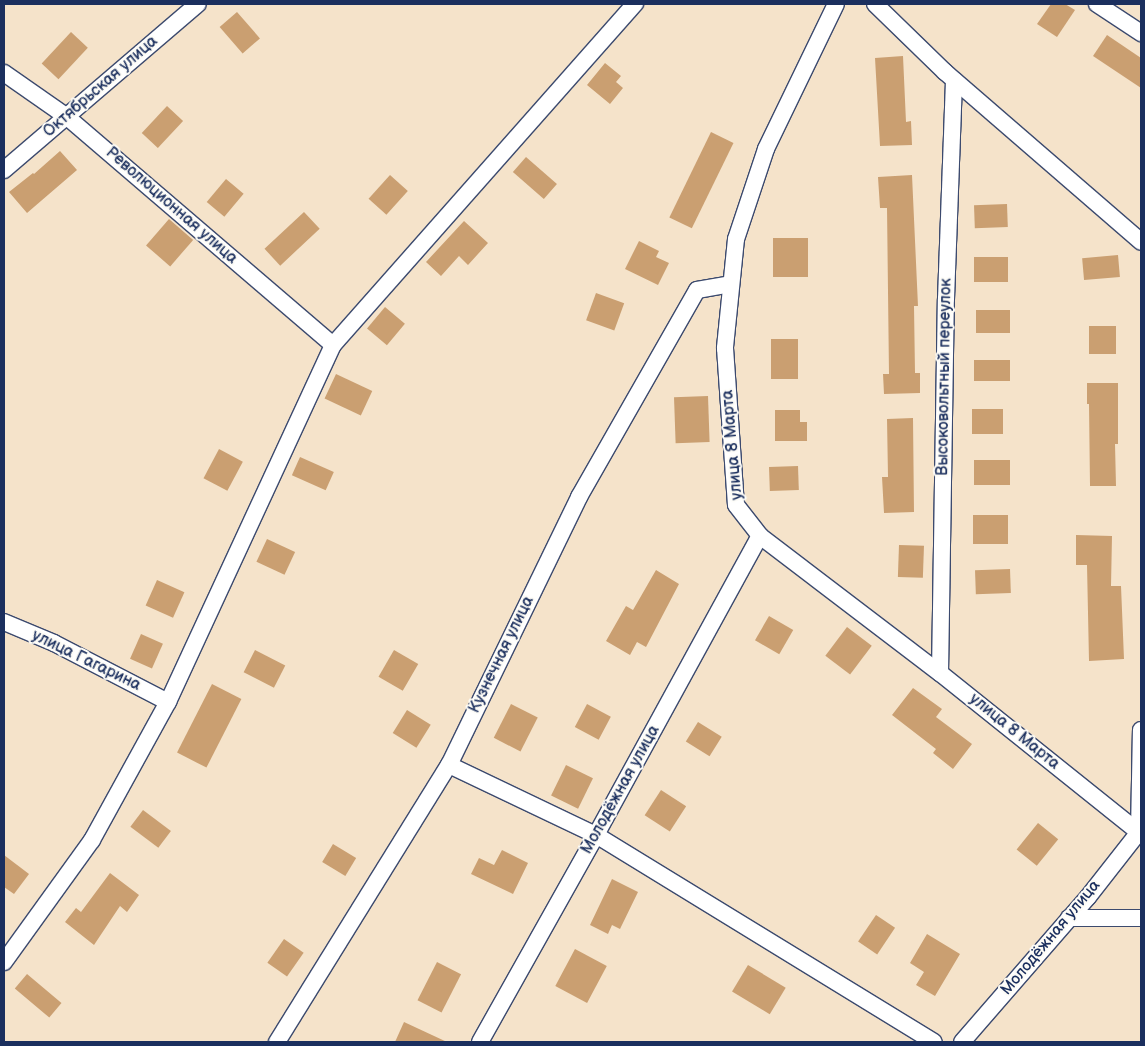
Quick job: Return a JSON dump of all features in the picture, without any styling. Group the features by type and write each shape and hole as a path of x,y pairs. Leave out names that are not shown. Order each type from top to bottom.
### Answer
{"street":[{"name":"Октябрьская улица","path":"4,170 198,4"},
{"path":"4,962 92,840 168,702 334,345 635,4"},
{"name":"улица 8 Марта","path":"836,4 766,149 736,239 725,348 736,505 760,536 940,673 1140,833"},
{"path":"875,4 954,80 1141,242"},
{"path":"1097,4 1141,33"},
{"name":"Революционная улица","path":"4,73 68,117 334,345"},
{"name":"Высоковольтный переулок","path":"940,673 946,309 954,80"},
{"name":"Кузнечная улица","path":"277,1042 449,764 579,497 697,290 730,284"},
{"name":"Молодёжная улица","path":"480,1042 596,836 760,536"},
{"name":"улица Гагарина","path":"4,622 54,643 168,702"},
{"path":"1140,833 1141,730"},
{"path":"449,764 596,836 934,1042"},
{"name":"Молодёжная улица","path":"962,1042 1140,833"},
{"path":"1069,918 1141,918"}],"building":[{"path":"1051,4 1065,4 1075,10 1057,37 1037,24"},
{"path":"237,12 260,38 243,54 220,27"},
{"path":"71,32 88,48 58,79 42,63"},
{"path":"1107,35 1141,58 1141,88 1093,56"},
{"path":"903,56 906,122 911,121 912,145 880,146 875,58"},
{"path":"605,63 621,76 616,82 623,88 610,104 587,85"},
{"path":"167,106 183,121 158,148 142,133"},
{"path":"711,132 733,143 692,228 669,217"},
{"path":"60,151 77,170 27,213 9,192 34,174"},
{"path":"526,157 557,184 544,199 513,172"},
{"path":"390,175 408,191 386,215 369,199"},
{"path":"912,175 918,306 914,306 915,373 920,373 920,393 884,394 883,374 889,374 887,208 880,208 878,177"},
{"path":"226,179 244,194 224,217 207,202"},
{"path":"1007,204 1008,227 975,228 974,205"},
{"path":"304,212 320,229 280,266 265,249"},
{"path":"169,219 193,240 170,266 146,245"},
{"path":"464,221 488,243 468,265 459,256 441,276 426,262"},
{"path":"773,238 808,238 808,277 773,277"},
{"path":"639,241 659,251 656,257 669,263 658,285 625,269"},
{"path":"1118,255 1120,277 1084,280 1082,258"},
{"path":"974,257 1008,257 1008,282 974,282"},
{"path":"596,293 624,303 614,331 586,320"},
{"path":"385,307 405,324 387,345 367,328"},
{"path":"976,310 1010,310 1010,333 976,333"},
{"path":"1089,326 1116,326 1116,354 1089,354"},
{"path":"771,339 798,339 798,379 771,379"},
{"path":"974,360 1010,360 1010,381 974,381"},
{"path":"336,374 372,391 361,415 325,398"},
{"path":"1087,383 1118,383 1118,444 1115,444 1116,486 1090,486"},
{"path":"708,396 710,442 676,443 674,397"},
{"path":"972,409 1003,409 1003,434 972,434"},
{"path":"775,410 800,410 800,422 807,422 807,441 775,441"},
{"path":"913,418 914,512 884,513 882,477 888,477 887,419"},
{"path":"219,449 243,462 227,491 204,478"},
{"path":"300,457 334,472 326,490 292,475"},
{"path":"974,460 1010,460 1010,485 974,485"},
{"path":"798,466 799,490 770,491 769,467"},
{"path":"973,515 1008,515 1008,544 973,544"},
{"path":"1076,535 1112,536 1111,586 1121,586 1124,659 1089,661 1087,565 1076,565"},
{"path":"267,539 295,552 285,575 256,562"},
{"path":"899,545 924,546 923,578 898,577"},
{"path":"1010,569 1011,593 976,594 975,570"},
{"path":"656,570 679,584 646,647 637,642 630,655 606,641 626,606 633,610"},
{"path":"157,580 184,592 173,618 146,606"},
{"path":"769,616 793,630 779,654 755,640"},
{"path":"847,627 872,646 850,674 825,656"},
{"path":"141,634 163,644 152,668 130,659"},
{"path":"255,650 285,665 274,688 244,672"},
{"path":"394,650 418,664 403,691 378,677"},
{"path":"212,684 241,699 206,768 177,753"},
{"path":"913,688 942,709 936,717 972,744 953,769 933,753 936,749 892,715"},
{"path":"511,704 538,718 520,751 494,738"},
{"path":"587,704 611,717 599,740 575,727"},
{"path":"407,710 431,725 416,748 393,733"},
{"path":"698,722 722,737 710,756 686,742"},
{"path":"566,765 593,778 578,809 551,796"},
{"path":"661,790 686,806 670,831 645,815"},
{"path":"143,810 171,831 158,848 130,827"},
{"path":"1038,823 1058,839 1037,866 1017,849"},
{"path":"333,844 356,858 345,876 322,862"},
{"path":"502,850 528,863 513,894 471,874 479,858 494,865"},
{"path":"4,855 29,874 14,894 4,887"},
{"path":"110,873 139,895 127,912 120,906 94,945 65,922 76,908 81,912"},
{"path":"612,879 638,892 620,929 612,925 608,934 590,925"},
{"path":"876,915 895,928 877,954 858,942"},
{"path":"927,934 960,954 935,996 916,985 924,972 910,963"},
{"path":"284,939 304,953 287,977 267,963"},
{"path":"575,949 607,966 587,1003 555,986"},
{"path":"437,962 461,974 442,1013 417,1000"},
{"path":"748,965 786,988 770,1014 732,992"},
{"path":"27,974 61,1003 49,1017 15,989"},
{"path":"404,1022 447,1042 395,1042"}]}
